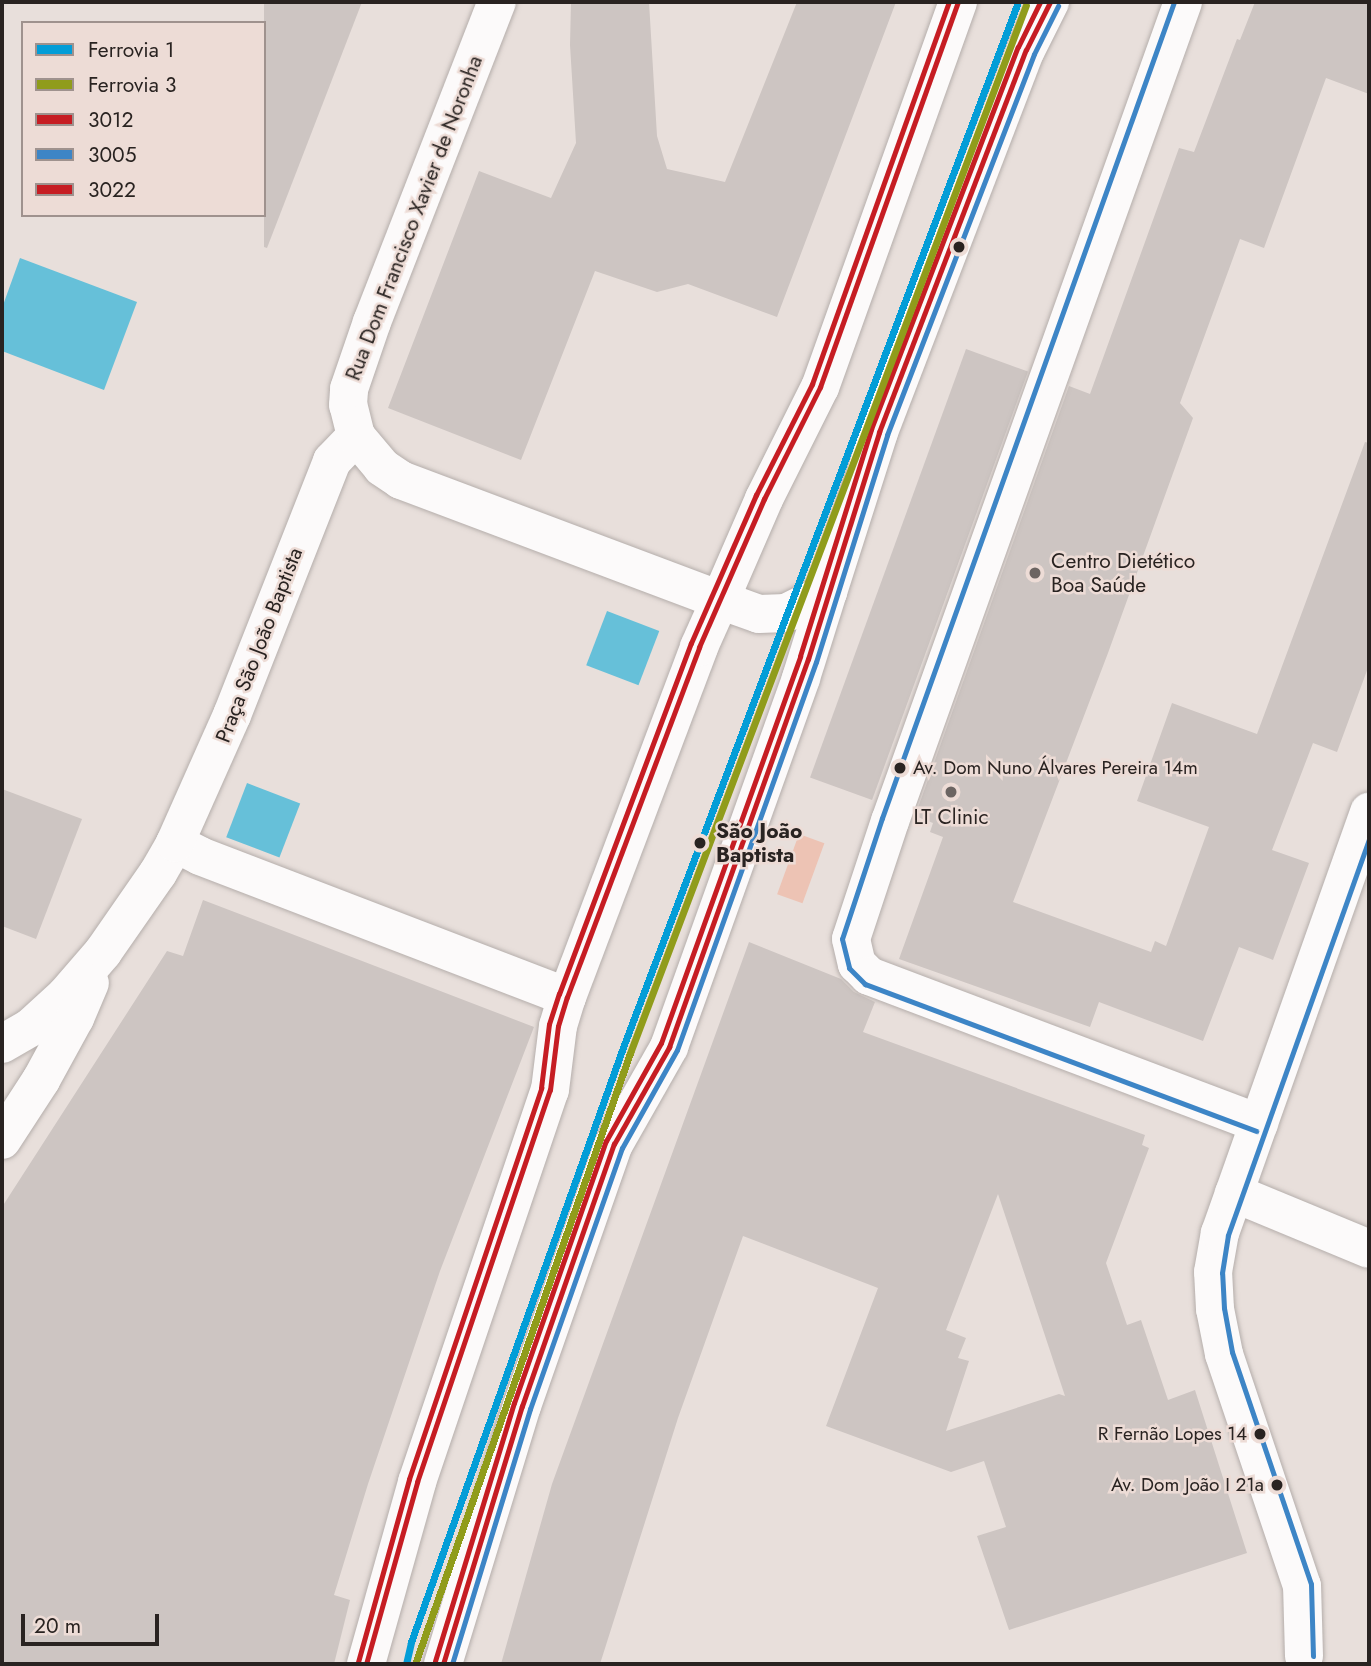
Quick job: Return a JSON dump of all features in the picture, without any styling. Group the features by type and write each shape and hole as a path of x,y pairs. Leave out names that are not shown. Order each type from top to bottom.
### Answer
{"street":[{"name":"Rua Dom Francisco Xavier de Noronha","path":"356,436 348,405 349,389 372,322 497,2"},
{"path":"366,1664 416,1482 550,1090 558,1026 567,997 699,647 764,499 820,387 958,2"},
{"path":"443,1664 522,1406 609,1157 669,1046 804,668 879,432 1026,50 1050,2"},
{"path":"1183,2 890,821 851,939 857,964 869,976 1259,1123"},
{"path":"356,436 382,467 401,480 496,518 759,614 786,613 828,592"},
{"name":"Praça São João Baptista","path":"103,952 175,843 232,715 332,461 356,436"},
{"path":"1302,1661 1302,1586 1224,1354 1215,1309 1213,1272 1220,1233 1259,1123 1355,898 1369,812"},
{"path":"175,843 201,856 567,997"},
{"path":"2,1044 31,1027 66,995 103,952"},
{"path":"2,1140 41,1080 75,1018 103,952"},
{"path":"1234,1193 1369,1249"}],"shaded area":[{"path":"799,834 824,843 802,903 777,894"}],"water":[{"path":"20,258 137,302 104,390 2,351 2,308"},
{"path":"607,611 659,631 638,685 586,665"},
{"path":"247,783 300,803 279,858 226,837"}],"building":[{"path":"264,2 362,2 267,248 264,247"},
{"path":"571,2 649,2 657,136 667,169 725,182 797,2 896,2 777,317 688,284 657,292 595,271 521,460 388,408 479,171 551,198 576,143 570,45"},
{"path":"1255,2 1369,2 1369,94 1326,78 1264,248 1240,239 1180,403 1193,418 1108,653 1013,902 1151,952 1155,941 1166,946 1209,827 1137,801 1172,703 1257,734 1365,442 1369,443 1369,665 1337,752 1313,743 1272,850 1309,863 1273,960 1239,947 1203,1041 1099,1002 1090,1027 899,959 943,837 930,832 933,823 915,816 1069,386 1090,394 1179,148 1194,152 1237,39 1240,40"},
{"path":"966,349 1028,372 872,800 810,777"},
{"path":"2,789 82,819 36,939 2,926"},
{"path":"203,900 534,1027 440,1271 368,1484 334,1595 350,1600 334,1664 2,1664 2,1207 167,951 183,956"},
{"path":"749,942 841,979 854,992 875,1002 863,1032 1145,1135 1142,1145 1149,1148 1106,1263 1127,1325 1141,1320 1168,1400 1195,1390 1247,1553 1009,1630 977,1536 1006,1527 984,1461 951,1472 826,1426 878,1288 743,1236 678,1418 600,1664 501,1664 552,1484","holes":["998,1194 1065,1396 1059,1394 946,1431 969,1361 958,1358 966,1338 946,1330"]}],"rail line":[{"name":"1","path":"406,1664 411,1642 622,1050 1018,2"},
{"name":"3","path":"415,1664 630,1053 1026,5"}],"transit line":[{"name":"3022","path":"358,1662 409,1479 541,1088 549,1024 559,994 691,643 756,495 812,384 949,2"},
{"name":"3012","path":"366,1664 417,1482 550,1090 558,1026 567,997 699,647 764,499 820,387 958,2"},
{"name":"3022","path":"435,1661 514,1403 606,1141 661,1043 800,656 871,429 1018,47 1040,2"},
{"name":"3012","path":"443,1664 522,1406 614,1144 669,1047 808,659 879,432 1026,50 1050,2"},
{"name":"3005","path":"1174,2 882,818 842,939 849,968 865,984 1256,1131"},
{"name":"3005","path":"452,1664 530,1409 622,1148 677,1050 816,662 887,435 1034,54 1058,6"},
{"name":"3005","path":"1313,1656 1311,1584 1232,1352 1224,1308 1222,1273 1228,1235 1369,838"}],"place":[{"name":"Centro Dietético Boa Saúde","path":"1035,573"},
{"name":"Av. Dom Nuno Álvares Pereira 14m","path":"900,768"},
{"name":"LT Clinic","path":"951,792"},
{"name":"São João Baptista","path":"700,843"},
{"name":"R Fernão Lopes 14","path":"1260,1434"},
{"name":"Av. Dom João I 21a","path":"1277,1485"}]}
